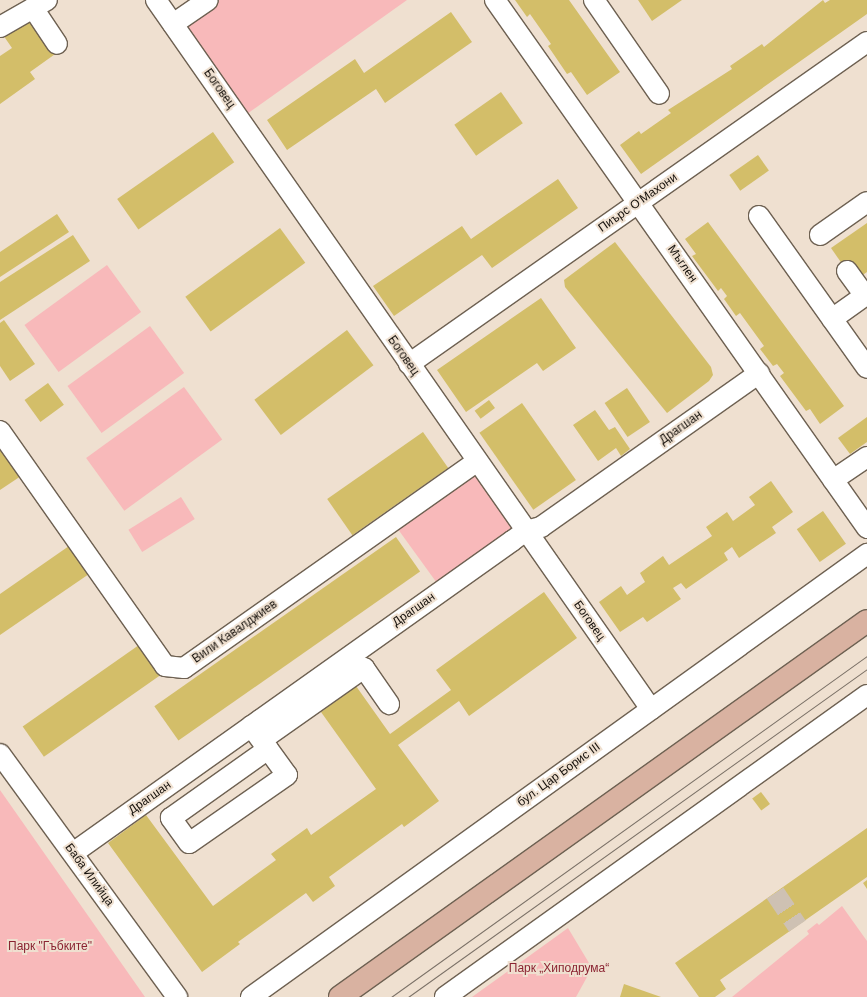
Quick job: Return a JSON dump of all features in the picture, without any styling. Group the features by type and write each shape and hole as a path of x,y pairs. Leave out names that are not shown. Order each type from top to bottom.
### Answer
{"main road":[{"path":"340,997 867,621"}],"street":[{"name":"Боговец","path":"156,0 651,709"},
{"path":"173,24 208,0"},
{"name":"Мъглен","path":"495,0 639,202 867,528"},
{"path":"594,0 659,94"},
{"path":"0,27 40,4 57,44"},
{"name":"Пиърс О'Махони","path":"409,364 867,42"},
{"path":"820,235 867,202"},
{"path":"758,216 867,368"},
{"path":"832,319 866,295 847,271"},
{"name":"Драгшан","path":"72,853 526,531 541,527 758,373"},
{"name":"Вили Кавалджиев","path":"0,431 165,666 184,668 477,461"},
{"path":"833,480 867,457"},
{"name":"бул. Цар Борис III","path":"251,997 867,554"},
{"path":"255,723 270,734 364,668 389,704"},
{"path":"445,997 867,695"},
{"path":"255,723 268,749 287,775 189,843 171,818 268,749"},
{"name":"Баба Илийца","path":"0,754 178,997"}],"green space":[{"path":"208,0 407,0 240,119 173,24"},
{"path":"107,265 141,312 59,372 24,325"},
{"path":"150,326 184,373 102,433 67,386"},
{"path":"184,387 222,440 124,511 86,458"},
{"path":"477,461 514,513 512,541 442,590 392,521"},
{"path":"181,497 195,519 142,552 128,530"},
{"name":"Парк \"Гъбките\"","path":"0,790 145,997 0,997"},
{"path":"842,906 867,941 867,997 732,997 809,934 807,931 817,923 819,925"},
{"name":"Парк „Хиподрума“","path":"568,928 592,968 576,997 472,997"}],"building":[{"path":"515,0 569,0 620,72 587,95 571,72 567,74 548,46 551,44 530,14 527,17"},
{"path":"638,0 682,0 652,21"},
{"path":"823,0 825,3 830,0 867,0 867,14 641,174 620,145 639,131 641,134 671,113 668,110 732,69 730,66 762,44 764,47"},
{"path":"451,12 472,42 385,103 376,89 287,150 267,120 355,59 364,73"},
{"path":"32,15 58,52 30,72 35,79 0,104 0,56 12,48 3,35"},
{"path":"501,92 523,123 476,156 454,125"},
{"path":"213,132 234,162 138,229 117,199"},
{"path":"758,155 769,171 740,191 729,175"},
{"path":"558,179 578,208 492,268 482,255 394,316 373,286 462,226 471,239"},
{"path":"57,214 69,232 0,277 0,252"},
{"path":"708,222 844,406 820,424 810,409 806,411 780,376 784,373 777,364 773,366 760,349 764,346 740,313 736,316 724,299 727,296 721,288 718,291 692,256 696,254 685,239"},
{"path":"867,223 867,272 854,281 831,248"},
{"path":"280,228 305,263 211,332 185,297"},
{"path":"73,235 90,261 0,320 0,282"},
{"path":"615,242 711,367 713,375 709,381 667,413 565,287 564,280"},
{"path":"541,298 576,348 543,371 537,363 466,412 437,370"},
{"path":"4,320 35,364 10,381 0,366 0,323"},
{"path":"347,330 373,365 281,435 254,400"},
{"path":"48,383 64,405 40,422 25,400"},
{"path":"627,388 650,422 628,437 605,403"},
{"path":"489,400 495,408 481,419 475,411"},
{"path":"522,403 576,480 533,510 479,433"},
{"path":"595,410 609,430 615,427 630,449 621,456 616,448 598,461 573,425"},
{"path":"867,417 867,442 850,454 838,438"},
{"path":"423,432 448,468 352,535 327,499"},
{"path":"0,447 21,476 0,490"},
{"path":"771,481 793,512 772,527 776,533 739,558 732,547 724,553 728,560 686,589 681,583 673,588 681,599 647,622 643,617 620,632 599,602 621,586 627,595 645,582 640,573 663,556 669,565 712,536 706,527 727,512 733,521 755,505 749,497"},
{"path":"823,511 846,544 820,562 797,529"},
{"path":"396,537 420,571 178,741 154,706"},
{"path":"69,546 89,574 0,635 0,594"},
{"path":"544,592 577,638 469,716 459,701 398,745 439,801 404,827 402,824 329,877 335,886 313,902 306,893 238,942 240,944 202,972 108,843 146,815 213,906 276,860 271,854 307,828 311,835 376,789 321,712 356,686 390,734 451,690 436,670"},
{"path":"139,645 160,675 44,757 23,726"},
{"path":"761,792 770,804 761,811 752,799"},
{"path":"867,828 867,877 720,980 726,989 715,997 699,997 675,963"},
{"path":"867,880 867,889 863,883"},
{"path":"624,984 661,997 620,997"}],"tunnel":[{"path":"775,893 797,926"}],"tram line":[{"path":"391,997 867,656"},
{"path":"408,997 867,669"}]}
